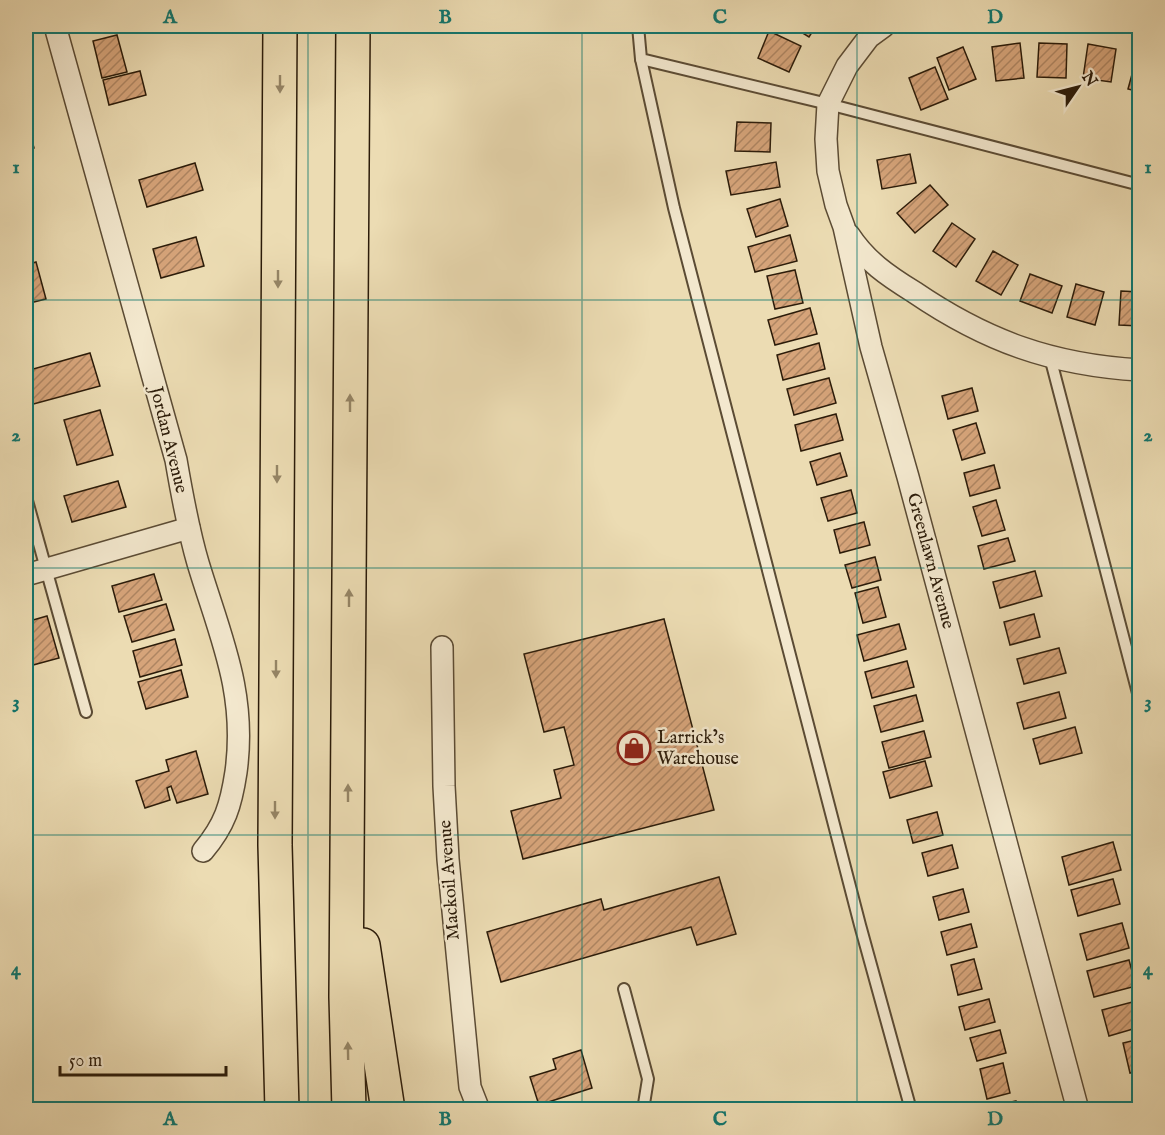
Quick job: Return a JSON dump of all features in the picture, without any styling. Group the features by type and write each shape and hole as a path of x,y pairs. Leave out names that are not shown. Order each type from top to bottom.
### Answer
{"highway":[{"path":"280,26 275,833 282,1110"},
{"path":"349,1110 346,997 353,26"},
{"path":"347,842 388,1110"},
{"path":"268,1110 277,922"}],"street":[{"name":"Jordan Avenue","path":"55,26 176,460 189,528 226,647 235,685 239,716 239,747 229,810 216,835 204,851"},
{"name":"Greenlawn Avenue","path":"884,26 869,37 847,66 828,104 826,139 828,171 844,227 871,347 1078,1110"},
{"path":"844,227 856,246 872,264 944,313 983,333 1024,350 1064,361 1140,370"},
{"path":"35,572 189,528"},
{"name":"Mackoil Avenue","path":"442,647 444,786 448,859 470,1087 479,1110"}],"lane":[{"path":"638,26 641,59 674,208 910,1110"},
{"path":"641,59 828,104 1140,185"},
{"path":"1050,357 1140,701"},
{"path":"26,498 35,572 86,712"},
{"path":"624,989 648,1079 643,1110"}],"building":[{"path":"791,26 816,26 809,37"},
{"path":"769,31 801,46 789,72 758,58"},
{"path":"117,35 127,72 102,78 93,41"},
{"path":"1020,43 1024,78 996,81 992,47"},
{"path":"1039,43 1067,44 1066,78 1037,77"},
{"path":"1088,44 1116,49 1111,82 1083,78"},
{"path":"963,47 976,79 949,90 937,58"},
{"path":"1137,56 1140,57 1140,92 1128,89"},
{"path":"935,67 948,99 921,110 909,78"},
{"path":"140,71 146,95 109,105 103,80"},
{"path":"26,118 34,148 26,150"},
{"path":"737,122 771,123 770,152 735,151"},
{"path":"910,154 916,183 882,189 877,160"},
{"path":"776,162 780,187 731,195 726,171"},
{"path":"195,163 203,190 147,207 139,180"},
{"path":"930,185 948,205 915,233 897,213"},
{"path":"780,199 788,226 756,237 747,209"},
{"path":"952,223 975,239 956,267 933,251"},
{"path":"790,235 797,261 755,272 748,247"},
{"path":"196,237 204,266 161,278 153,249"},
{"path":"993,251 1018,265 1001,295 976,281"},
{"path":"36,262 46,299 26,304 26,265"},
{"path":"795,270 803,303 775,309 767,276"},
{"path":"1030,274 1062,286 1052,313 1020,301"},
{"path":"1076,284 1104,292 1095,325 1067,317"},
{"path":"1121,291 1140,292 1140,326 1119,325"},
{"path":"810,308 817,334 775,345 768,320"},
{"path":"819,343 825,369 783,380 777,355"},
{"path":"90,353 100,386 26,406 26,371"},
{"path":"829,378 836,403 794,415 787,389"},
{"path":"972,388 978,411 948,419 942,396"},
{"path":"100,410 113,455 77,465 64,420"},
{"path":"836,414 843,440 801,451 795,425"},
{"path":"976,423 985,453 962,460 953,430"},
{"path":"1140,430 1140,454 1138,455 1132,432"},
{"path":"840,453 847,476 817,485 810,462"},
{"path":"994,465 1000,488 970,496 964,473"},
{"path":"118,481 126,507 72,522 64,496"},
{"path":"851,490 857,513 828,521 821,498"},
{"path":"996,500 1005,530 982,536 973,507"},
{"path":"864,522 870,545 840,553 834,530"},
{"path":"1008,538 1015,561 984,569 978,546"},
{"path":"875,557 881,580 852,588 845,565"},
{"path":"1035,571 1042,596 1000,608 993,582"},
{"path":"154,574 162,600 119,612 112,586"},
{"path":"878,587 886,617 863,623 855,593"},
{"path":"166,604 174,630 132,642 124,616"},
{"path":"1034,614 1040,637 1010,645 1004,622"},
{"path":"47,616 59,658 33,665 26,639 26,622"},
{"name":"Larrick’s Warehouse","path":"664,619 714,810 523,859 511,811 561,798 554,770 574,765 564,727 544,732 524,654"},
{"path":"899,624 906,649 864,661 857,635"},
{"path":"175,639 182,665 140,677 133,651"},
{"path":"1059,648 1066,673 1024,684 1017,659"},
{"path":"907,661 914,687 872,698 865,672"},
{"path":"181,670 188,697 146,709 138,682"},
{"path":"1059,692 1066,718 1024,729 1017,703"},
{"path":"916,695 923,721 881,732 874,706"},
{"path":"1075,727 1082,753 1040,764 1033,739"},
{"path":"924,731 931,757 889,768 882,742"},
{"path":"196,751 208,794 177,803 171,786 167,788 170,800 145,808 136,781 169,771 166,760"},
{"path":"925,761 932,786 890,798 883,772"},
{"path":"937,812 943,835 913,843 907,820"},
{"path":"1113,842 1121,870 1069,885 1062,857"},
{"path":"952,845 958,868 928,876 922,853"},
{"path":"719,877 736,934 697,945 691,927 501,982 487,932 601,899 604,910"},
{"path":"1113,879 1120,904 1078,916 1071,890"},
{"path":"963,889 969,912 939,920 933,897"},
{"path":"1122,923 1129,948 1087,960 1080,934"},
{"path":"971,924 977,947 947,955 941,932"},
{"path":"974,959 982,989 958,995 951,965"},
{"path":"1129,960 1136,986 1094,997 1087,971"},
{"path":"989,999 995,1022 965,1030 959,1007"},
{"path":"1140,1000 1140,1027 1109,1036 1102,1010"},
{"path":"1000,1030 1006,1053 977,1061 970,1038"},
{"path":"1140,1039 1140,1071 1130,1073 1123,1043"},
{"path":"581,1050 592,1088 539,1105 530,1077 556,1069 553,1059"},
{"path":"1003,1063 1010,1093 987,1099 980,1069"},
{"path":"1140,1083 1140,1110 1138,1110 1132,1085"},
{"path":"1016,1101 1019,1110 994,1110 993,1106"}],"place":[{"name":"Larrick’s Warehouse","path":"634,748"}]}
